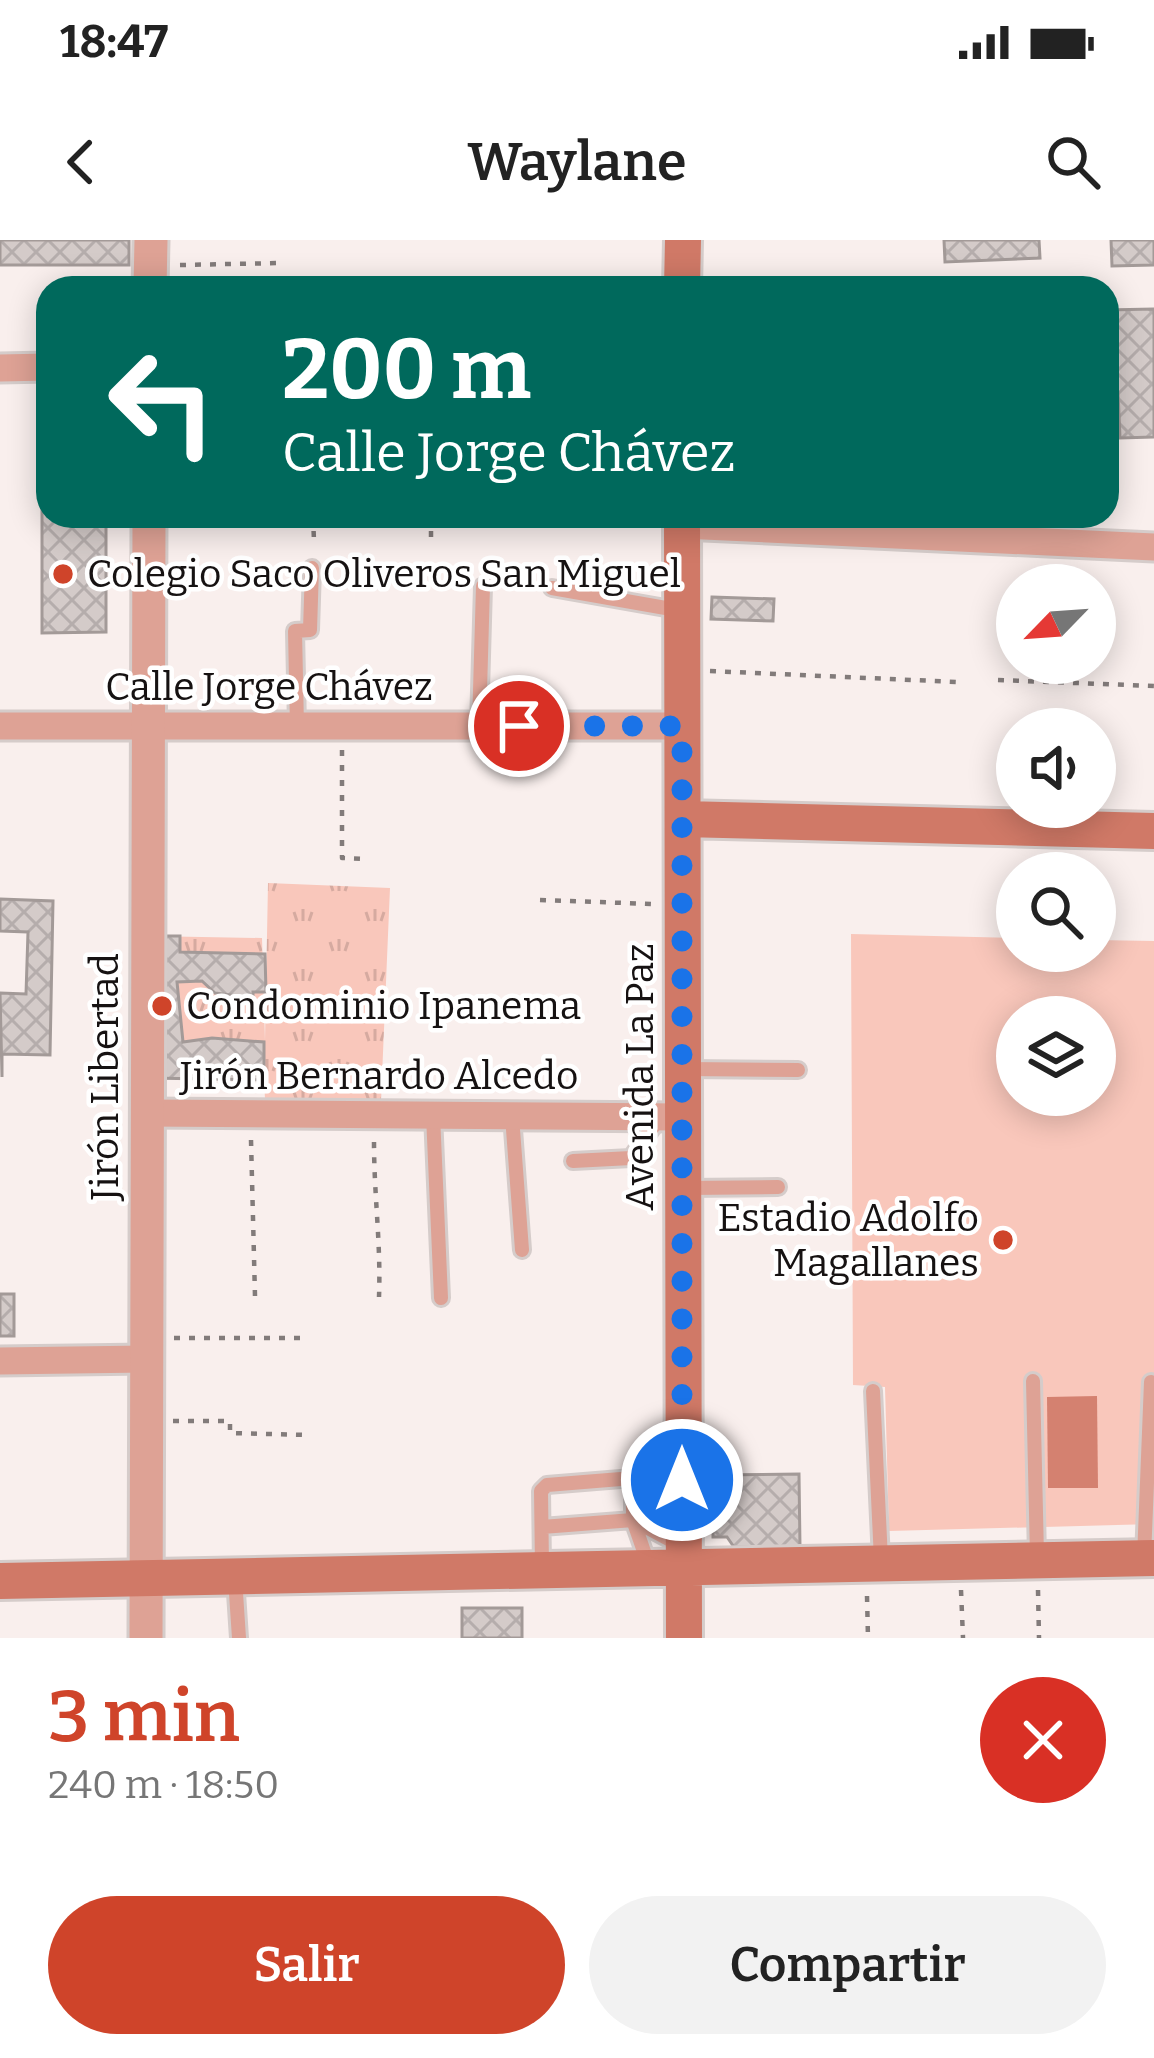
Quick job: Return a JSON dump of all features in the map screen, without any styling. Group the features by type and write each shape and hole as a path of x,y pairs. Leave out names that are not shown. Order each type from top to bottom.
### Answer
{"main road":[{"path":"682,240 682,276"},
{"name":"Avenida La Paz","path":"682,528 682,1069 671,1117 682,1188 681,1446 672,1561 684,1638"},
{"path":"683,819 1154,831"},
{"path":"0,1581 542,1573 672,1561 1149,1558"}],"street":[{"path":"0,368 36,368"},
{"name":"Jirón Libertad","path":"146,1638 149,528"},
{"path":"809,528 1154,547"},
{"name":"Calle Jorge Chávez","path":"0,726 682,726"},
{"name":"Jirón Bernardo Alcedo","path":"147,1113 671,1117"},
{"path":"0,1361 146,1348"}],"lane":[{"path":"297,727 295,631 310,630 312,568"},
{"path":"478,726 483,586"},
{"path":"551,588 682,611"},
{"path":"682,1069 798,1070"},
{"path":"434,1115 441,1298"},
{"path":"512,1116 522,1250"},
{"path":"573,1161 631,1158 671,1117"},
{"path":"682,1188 778,1187"},
{"path":"1033,1381 1037,1559"},
{"path":"1149,1558 1151,1382"},
{"path":"873,1391 874,1563"},
{"path":"542,1573 541,1491 547,1485 633,1478 681,1446"},
{"path":"633,1478 633,1520 672,1561"},
{"path":"633,1520 672,1561"},
{"path":"542,1527 633,1520"},
{"path":"235,1578 239,1638"}],"path":[{"path":"150,265 282,263"},
{"path":"313,528 314,541"},
{"path":"431,528 431,537"},
{"path":"682,670 956,682"},
{"path":"1102,684 1154,686"},
{"path":"342,727 342,858 366,859"},
{"path":"540,900 682,904"},
{"path":"250,1114 255,1296"},
{"path":"374,1115 374,1205 382,1220 379,1297"},
{"path":"146,1348 301,1338"},
{"path":"146,1421 230,1420 230,1433 310,1435"},
{"path":"1037,1559 1039,1638"},
{"path":"960,1561 963,1638"},
{"path":"868,1638 874,1563"}],"green space":[{"path":"268,883 390,888 381,1100 265,1099 264,1080 147,1078 148,936 262,938 265,1041"},
{"name":"Estadio Adolfo Magallanes","path":"851,934 996,937 996,972 1116,972 1116,940 1154,941 1154,1524 889,1531 885,1387 853,1385"}],"shaded area":[{"path":"1097,1396 1098,1488 1048,1488 1047,1397"}],"building":[{"path":"0,240 129,240 129,265 0,265"},
{"path":"944,240 1039,240 1040,258 945,262"},
{"path":"1111,240 1154,240 1154,265 1112,266"},
{"path":"1154,309 1154,437 1120,438 1119,310"},
{"path":"42,528 106,528 106,632 42,633"},
{"path":"712,597 774,599 773,621 711,619"},
{"path":"0,899 53,901 50,1055 2,1054 2,1077 0,993 26,994 28,932 0,931"},
{"name":"Condominio Ipanema","path":"148,936 180,936 180,952 265,954 266,992 253,992 253,998 215,993 202,981 177,982 183,1042 212,1038 264,1042 264,1080 147,1078"},
{"path":"0,1294 14,1294 14,1336 0,1336"},
{"path":"799,1474 800,1547 734,1547 727,1537 713,1537 713,1475"},
{"path":"462,1608 522,1608 522,1638 462,1638"}],"place":[{"name":"Colegio Saco Oliveros San Miguel","path":"63,574"},
{"name":"Condominio Ipanema","path":"162,1006"},
{"name":"Estadio Adolfo Magallanes","path":"1003,1240"}],"route":[{"path":"519,726 682,726 682,1480"}]}
